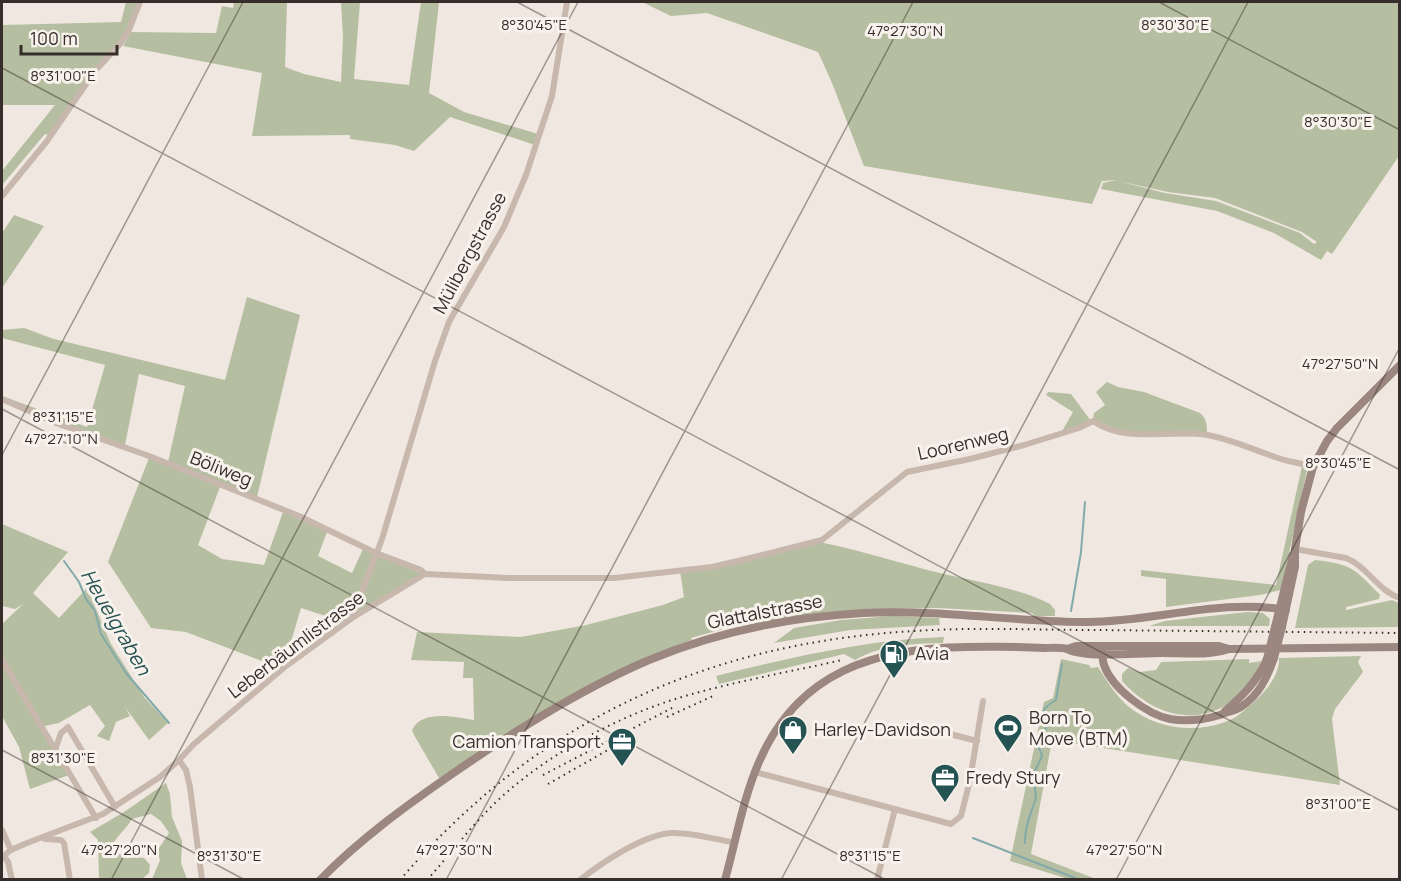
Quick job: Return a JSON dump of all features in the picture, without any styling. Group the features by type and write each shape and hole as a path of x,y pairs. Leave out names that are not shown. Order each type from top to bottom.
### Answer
{"street":[{"path":"2,196 47,141 95,71 120,44 129,30 140,2"},
{"name":"Mülibergstrasse","path":"352,618 376,553 449,322 504,227 526,175 552,96 567,2"},
{"path":"1102,650 1105,667 1117,685 1138,704 1169,719 1202,720 1220,715 1238,709 1256,693 1264,682 1295,567 1295,549 1301,512 1313,467 1337,428 1400,365"},
{"name":"Böliweg","path":"2,399 56,423 148,456 299,516 376,553 421,570 425,574"},
{"name":"Loorenweg","path":"425,574 508,578 614,578 712,567 822,540 907,472 1024,445 1094,421 1103,428 1121,433 1186,432 1210,436 1313,467"},
{"path":"1295,549 1354,561 1385,590 1400,598"},
{"name":"Leberbäumlistrasse","path":"3,857 11,850 96,818 160,777 194,744 285,666 352,618 425,574"},
{"name":"Glattalstrasse","path":"320,879 389,819 486,750 604,681 697,642 769,626 836,615 864,613 923,612 1088,622 1119,621 1250,605 1282,609"},
{"path":"725,879 755,772 768,745 794,708 826,680 856,664 884,655 931,648 1067,649 1076,646 1102,650 1219,646 1229,649 1400,647"},
{"path":"2,660 96,818"},
{"path":"755,772 951,824 961,816 970,780 983,701"},
{"path":"56,750 61,733 68,727 115,807"},
{"path":"927,728 977,741"},
{"path":"179,760 188,778 202,879"},
{"path":"877,879 895,809"},
{"path":"2,830 11,850"},
{"path":"580,879 621,851 670,833 703,836 735,843"},
{"path":"41,839 61,840 64,843 70,879"},
{"path":"3,857 8,862 12,879"}],"green space":[{"path":"126,2 138,2 128,29 49,135 45,134 2,185 2,171 55,105 2,105 2,25 121,22"},
{"path":"234,2 287,2 285,67 304,74 341,82 343,36 341,2 360,2 354,79 409,85 421,2 439,2 429,93 464,112 538,134 535,145 450,117 414,151 395,145 350,139 350,135 252,136 262,73 123,46 131,32 216,33 222,6 233,8"},
{"path":"642,2 1399,2 1399,156 1332,254 1327,251 1321,260 1274,233 1217,211 1101,189 1103,183 1116,180 1102,181 1092,204 864,166 818,52 707,13 671,16","holes":["1118,181 1168,192 1215,198 1302,232 1317,242 1314,244 1300,233 1216,201 1165,193"]},
{"path":"14,215 44,226 2,288 2,233"},
{"path":"247,297 300,315 257,497 168,462 185,386 139,374 125,445 36,413 2,396 87,427 105,365 2,338 2,330 24,328 54,339 225,380"},
{"path":"1107,382 1118,387 1144,392 1200,413 1206,422 1207,434 1122,432 1093,419 1094,413 1105,405 1096,392"},
{"path":"1048,392 1071,394 1091,421 1061,433 1073,412 1046,395"},
{"path":"149,458 220,487 198,545 222,559 264,565 283,512 327,532 318,556 352,573 363,549 423,574 344,622 301,608 284,665 280,668 186,632 151,628 108,562"},
{"path":"1302,466 1307,471 1281,590 1260,595 1166,607 1166,579 1141,576 1141,570 1276,585"},
{"path":"2,524 68,552 33,593 59,618 87,588 111,644 144,697 168,723 149,740 125,707 130,716 116,722 109,741 97,736 105,726 90,705 59,723 40,727 69,775 30,789 19,747 2,716 2,624 23,604 15,609 2,606"},
{"path":"819,542 1024,593 1050,604 1055,610 1055,616 937,608 895,609 734,626 691,638 692,640 648,656 439,778 414,735 412,730 417,723 431,717 449,716 474,720 473,678 463,678 464,662 411,660 417,632 521,637 586,625 663,605 684,597 680,571"},
{"path":"1315,560 1352,569 1380,595 1379,599 1346,607 1346,610 1392,600 1399,603 1399,627 1295,628 1308,565"},
{"path":"1247,612 1263,613 1270,619 1269,626 1149,626 1165,621"},
{"path":"892,616 939,618 940,625 850,630 774,643 794,628 841,620"},
{"path":"944,637 943,643 887,648 855,660 844,654 719,684 716,676 829,650"},
{"path":"1361,656 1358,662 1363,672 1335,709 1332,719 1340,785 1052,740 1031,854 1096,879 1068,879 1010,861 1044,702 1053,698 1061,659 1089,665 1091,668 1098,667 1120,698 1129,707 1150,720 1175,727 1200,728 1213,726 1241,713 1272,682 1279,658"},
{"path":"1249,659 1249,663 1261,661 1249,683 1234,699 1217,710 1199,715 1179,714 1159,709 1140,697 1122,681 1122,674 1128,668 1140,672 1156,670 1161,662"},
{"path":"166,783 170,794 172,817 182,841 181,863 187,879 152,879 160,860 157,851 169,833 161,821 151,814 132,819 112,845 118,854 144,858 150,865 149,873 142,879 99,879 98,840 90,832"}],"waterway":[{"path":"1071,611 1081,552 1085,502"},
{"name":"Heuelgraben","path":"64,561 95,611 101,634 126,673 169,723"},
{"path":"1025,843 1027,826 1036,798 1034,775 1042,755 1037,744 1046,726 1043,712 1056,700 1062,664"},
{"path":"973,838 1080,880"}],"railway":[{"path":"400,880 453,824 508,776 568,735 630,700 696,673 765,653 838,639 937,630 1400,633"},
{"path":"427,880 475,824 507,792 543,764 584,739 626,718 669,701 842,660"},
{"path":"667,717 713,696"},
{"path":"543,775 674,707"},
{"path":"548,784 615,746"}],"place":[{"name":"Avia","path":"894,680"},
{"name":"Born To Move (BTM)","path":"1008,754"},
{"name":"Harley-Davidson","path":"793,756"},
{"name":"Camion Transport","path":"622,768"},
{"name":"Fredy Stury","path":"945,804"}]}
